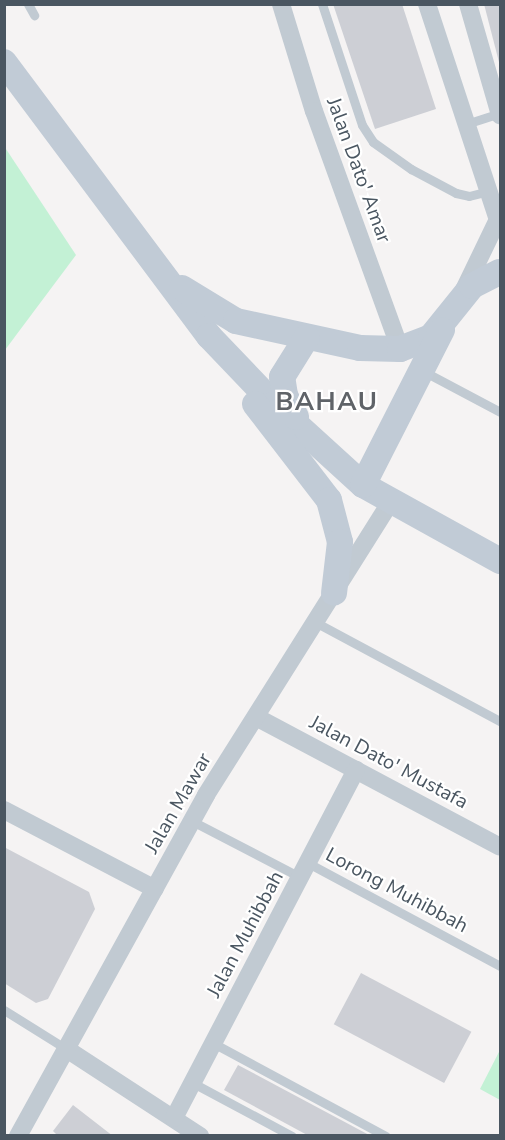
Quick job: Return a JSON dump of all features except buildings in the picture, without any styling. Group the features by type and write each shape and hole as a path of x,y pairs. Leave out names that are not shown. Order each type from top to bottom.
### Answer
{"main road":[{"path":"4,62 209,336 306,433 363,485 501,561"},
{"path":"154,264 219,314 360,348 400,349 431,337 472,286 501,272"},
{"path":"363,485 454,308"},
{"path":"209,336 228,372 329,500 340,542 334,592"},
{"path":"306,433 285,395 282,377 307,337"}],"street":[{"name":"Jalan Dato' Amar","path":"281,4 314,111 400,349"},
{"path":"427,4 499,217 454,308"},
{"path":"468,4 500,114"},
{"name":"Jalan Mawar","path":"18,1136 68,1050 192,821 392,501"},
{"name":"Jalan Dato' Mustafa","path":"256,717 501,847"},
{"name":"Jalan Muhibbah","path":"174,1118 356,770"},
{"path":"4,810 155,889"},
{"path":"68,1050 200,1136"}],"lane":[{"path":"28,4 34,15"},
{"path":"322,4 362,125 373,142 411,170 456,193 469,196 489,191"},
{"path":"466,124 500,114"},
{"path":"422,370 501,412"},
{"path":"315,622 501,721"},
{"name":"Lorong Muhibbah","path":"192,821 304,870 501,966"},
{"path":"4,1010 68,1050"},
{"path":"213,1043 386,1136"},
{"path":"193,1083 292,1136"}],"green space":[{"path":"4,146 76,255 5,350 4,350"},
{"path":"500,1050 500,1100 480,1089"}],"district":[{"name":"BAHAU","path":"327,402"}]}
